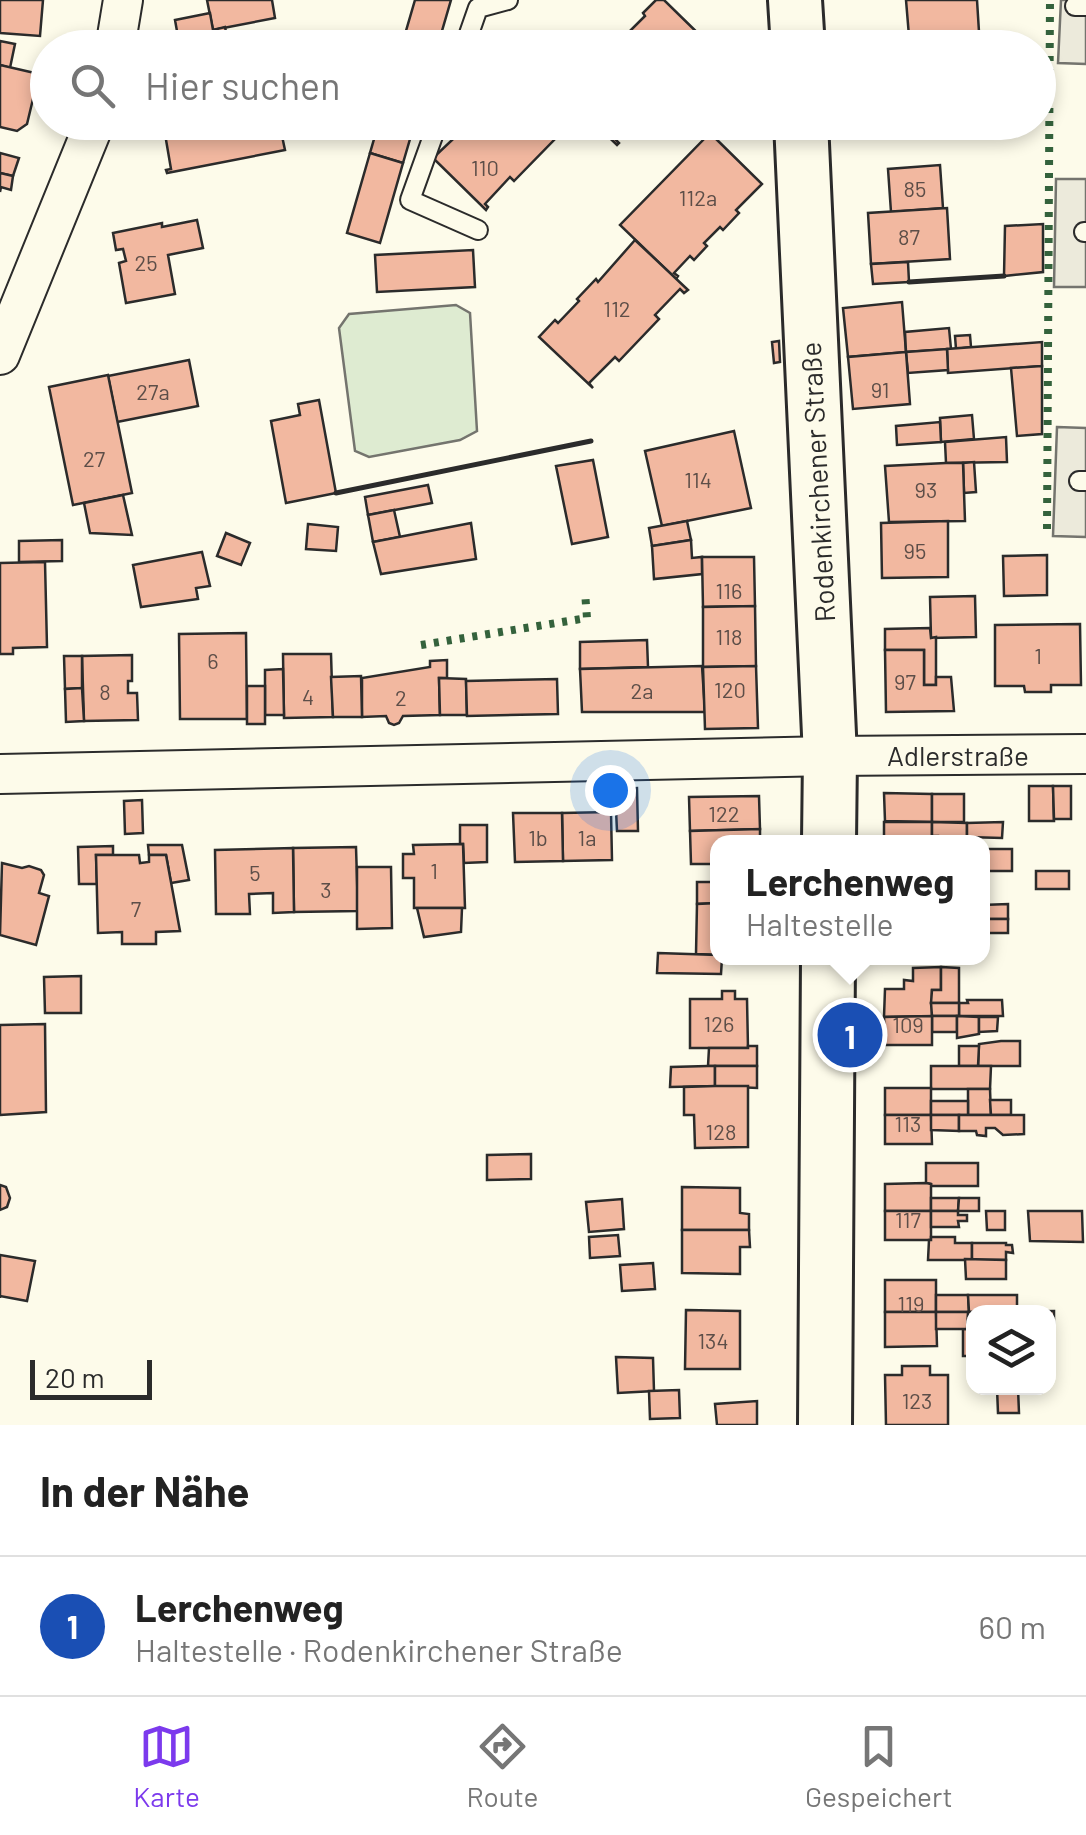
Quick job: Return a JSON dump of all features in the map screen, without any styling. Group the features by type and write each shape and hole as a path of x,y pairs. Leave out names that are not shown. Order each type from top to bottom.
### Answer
{"main road":[{"path":"795,0 797,30"},
{"name":"Rodenkirchener Straße","path":"802,140 830,756 830,835"},
{"path":"825,1425 828,965"}],"street":[{"path":"118,30 124,0"},
{"path":"0,355 88,140"},
{"name":"Adlerstraße","path":"0,774 1086,754"}],"lane":[{"path":"470,30 478,8 508,0"},
{"path":"432,140 410,200 478,230"}],"green space":[{"path":"456,305 470,313 477,431 460,440 369,457 355,451 339,328 349,314"}],"shaded area":[{"path":"1061,0 1086,0 1086,64 1058,63"},
{"path":"1056,179 1086,179 1086,287 1054,287"},
{"path":"1057,427 1086,428 1086,537 1053,536"}],"building":[{"path":"0,0 43,0 40,30 30,30 30,35 0,33"},
{"path":"207,0 272,0 275,18 213,30"},
{"path":"415,0 451,0 442,30 406,30"},
{"path":"656,0 664,0 695,30 631,30 645,16 643,13"},
{"path":"906,0 977,0 979,30 908,30"},
{"path":"210,13 213,30 177,30 175,20"},
{"path":"0,41 15,44 10,68 0,65"},
{"path":"0,65 30,72 27,124 17,131 0,127"},
{"path":"166,140 283,140 285,150 167,173 171,169"},
{"path":"374,140 410,140 403,163 370,153"},
{"path":"452,140 554,140 514,181 510,177 485,204 486,210 433,158"},
{"path":"703,140 717,140 762,184 736,210 739,213 723,230 720,227 704,243 707,246 694,260 690,256 674,273 676,279 620,225"},
{"path":"0,153 19,158 13,176 0,173"},
{"path":"370,153 403,163 380,243 347,233"},
{"path":"940,165 943,208 891,212 888,169"},
{"path":"0,173 13,176 11,190 1,187 0,192"},
{"path":"947,208 950,259 871,264 868,213"},
{"path":"197,220 203,248 168,255 175,294 126,303 119,263 126,261 123,249 116,250 113,233"},
{"path":"1043,224 1043,272 1004,276 1005,226"},
{"path":"635,240 688,290 684,293 680,289 655,315 659,319 619,361 615,357 589,383 593,388 539,337 555,320 558,323"},
{"path":"473,250 475,287 377,292 375,255"},
{"path":"908,262 909,282 873,284 871,264"},
{"path":"902,302 906,352 848,357 843,308"},
{"path":"949,328 951,349 906,352 905,332"},
{"path":"970,335 971,347 956,349 955,336"},
{"path":"779,341 780,362 774,363 772,342"},
{"path":"1042,342 1042,366 948,373 947,349"},
{"path":"947,349 948,370 908,373 906,352"},
{"path":"906,352 910,404 853,409 848,357"},
{"path":"189,360 198,406 117,422 108,376"},
{"path":"1042,366 1042,434 1017,436 1011,368"},
{"path":"108,375 132,493 73,505 49,387"},
{"path":"319,400 336,493 286,503 271,421 300,415 298,404"},
{"path":"972,415 974,439 941,442 940,418"},
{"path":"940,422 941,442 897,445 896,426"},
{"path":"734,431 751,508 662,526 645,451"},
{"path":"1006,437 1007,462 946,463 945,442"},
{"path":"593,460 608,537 572,544 556,466"},
{"path":"974,462 976,492 964,493 963,463"},
{"path":"963,463 965,521 889,522 885,466"},
{"path":"428,485 432,503 368,515 365,497"},
{"path":"123,495 132,535 90,533 84,503"},
{"path":"394,510 400,537 373,542 368,515"},
{"path":"687,521 691,540 652,546 649,528"},
{"path":"948,521 948,577 882,578 881,523"},
{"path":"471,523 476,559 381,574 373,542"},
{"path":"308,524 338,527 336,551 306,549"},
{"path":"226,533 250,543 241,565 217,556"},
{"path":"62,540 62,561 19,562 19,541"},
{"path":"691,540 692,558 702,557 702,574 654,579 652,546"},
{"path":"202,552 210,586 196,588 198,599 141,607 133,565"},
{"path":"1047,555 1047,595 1004,596 1003,556"},
{"path":"702,557 754,557 755,606 703,607"},
{"path":"45,562 47,647 13,648 13,654 0,654 0,563"},
{"path":"975,596 976,637 931,638 930,597"},
{"path":"755,606 756,666 703,667 703,607"},
{"path":"1080,624 1081,685 1051,685 1051,692 1025,692 1024,686 995,686 995,625"},
{"path":"930,628 931,638 936,637 936,685 924,685 924,650 885,650 885,629"},
{"path":"246,633 247,719 180,719 179,634"},
{"path":"647,640 648,667 580,669 580,642"},
{"path":"885,650 924,650 924,685 936,685 936,677 951,677 954,711 886,712"},
{"path":"283,654 331,654 333,717 284,718"},
{"path":"132,655 128,693 137,693 138,720 84,721 82,656"},
{"path":"64,656 82,656 82,688 65,689"},
{"path":"447,660 447,678 439,678 440,715 403,716 394,725 386,716 362,717 362,678 430,667 430,661"},
{"path":"702,666 705,712 582,712 580,669"},
{"path":"756,666 758,728 705,729 703,667"},
{"path":"283,669 284,715 265,715 265,670"},
{"path":"361,676 362,717 333,717 331,677"},
{"path":"439,678 466,679 467,715 440,715"},
{"path":"557,679 558,714 467,716 466,681"},
{"path":"247,686 265,686 265,724 247,724"},
{"path":"82,688 84,721 66,722 65,689"},
{"path":"1029,786 1053,786 1054,821 1029,821"},
{"path":"1053,786 1071,786 1071,819 1054,819"},
{"path":"637,788 638,831 617,831 615,789"},
{"path":"884,793 932,794 932,822 885,821"},
{"path":"932,794 964,794 964,822 932,822"},
{"path":"759,796 760,829 690,831 689,797"},
{"path":"142,800 143,833 125,834 124,801"},
{"path":"611,812 612,860 563,861 562,813"},
{"path":"513,813 562,813 563,861 515,862"},
{"path":"884,822 932,822 932,835 884,835"},
{"path":"932,822 967,823 967,835 932,835"},
{"path":"1003,822 1002,838 967,835 967,823"},
{"path":"460,825 487,825 487,862 464,863"},
{"path":"760,829 760,835 710,835 710,864 691,864 690,831"},
{"path":"463,844 465,908 414,908 414,878 403,878 403,854 414,854 413,845"},
{"path":"148,845 182,845 189,880 171,883 166,855 149,855"},
{"path":"113,846 113,855 96,855 97,884 79,884 78,847"},
{"path":"356,847 358,911 294,912 293,848"},
{"path":"293,848 294,912 273,913 273,893 249,894 250,914 216,914 215,850"},
{"path":"990,849 1012,849 1012,871 990,871"},
{"path":"96,855 139,855 140,863 149,862 149,855 166,855 180,931 156,932 156,944 122,944 122,932 98,933"},
{"path":"2,863 29,866 44,875 39,893 49,896 36,945 0,935"},
{"path":"357,867 391,867 392,928 357,929"},
{"path":"1036,871 1069,871 1069,889 1036,889"},
{"path":"697,882 710,882 710,903 697,904"},
{"path":"710,903 710,955 696,954 697,904"},
{"path":"1008,904 1008,919 990,919 990,905"},
{"path":"417,908 462,908 461,932 424,937"},
{"path":"990,919 1008,919 1008,933 990,933"},
{"path":"658,953 710,955 710,965 722,965 721,974 657,973"},
{"path":"941,967 941,990 932,990 932,1016 884,1017 885,989 904,989 904,980 913,981 913,968"},
{"path":"941,967 959,968 959,1003 931,1003 932,990 941,990"},
{"path":"81,976 81,1013 45,1013 44,977"},
{"path":"722,991 735,991 735,999 747,999 748,1048 690,1048 690,999 722,999"},
{"path":"967,1000 1002,1000 1003,1016 959,1016 959,1003 968,1003"},
{"path":"931,1003 959,1003 959,1016 932,1016"},
{"path":"932,1016 957,1016 957,1032 932,1032"},
{"path":"932,1016 932,1045 885,1045 884,1017"},
{"path":"957,1016 979,1017 979,1034 957,1038"},
{"path":"979,1017 998,1017 997,1031 979,1032"},
{"path":"45,1024 46,1112 0,1115 0,1025"},
{"path":"1020,1041 1020,1066 978,1066 979,1044"},
{"path":"757,1046 757,1066 708,1066 709,1048"},
{"path":"959,1046 979,1046 978,1066 959,1066"},
{"path":"715,1066 715,1086 670,1087 671,1067"},
{"path":"715,1066 757,1066 757,1088 715,1086"},
{"path":"931,1066 991,1066 990,1089 931,1089"},
{"path":"748,1086 748,1147 695,1148 694,1115 684,1115 684,1087"},
{"path":"885,1088 931,1088 931,1115 885,1115"},
{"path":"968,1089 990,1089 991,1115 968,1115"},
{"path":"990,1100 1011,1100 1011,1115 991,1115"},
{"path":"931,1101 968,1101 968,1115 931,1115"},
{"path":"885,1115 931,1115 932,1144 885,1144"},
{"path":"931,1115 959,1115 959,1131 931,1130"},
{"path":"959,1115 1024,1115 1024,1134 1003,1135 995,1128 986,1128 986,1136 977,1135 976,1131 959,1131"},
{"path":"531,1154 531,1179 487,1180 487,1155"},
{"path":"926,1163 978,1163 978,1186 931,1186 926,1183"},
{"path":"885,1184 931,1184 931,1211 885,1211"},
{"path":"0,1185 6,1187 10,1198 7,1207 0,1210"},
{"path":"682,1187 740,1188 740,1213 749,1214 749,1230 682,1230"},
{"path":"931,1198 959,1198 958,1211 931,1211"},
{"path":"959,1198 979,1198 979,1211 958,1211"},
{"path":"622,1199 624,1229 589,1232 586,1202"},
{"path":"885,1211 931,1211 931,1240 885,1240"},
{"path":"931,1211 958,1211 958,1215 967,1215 967,1221 958,1221 959,1227 931,1227"},
{"path":"986,1211 1005,1211 1005,1230 987,1230"},
{"path":"1028,1211 1082,1211 1083,1242 1030,1241"},
{"path":"682,1230 749,1230 750,1247 740,1247 740,1274 682,1273"},
{"path":"618,1235 620,1256 590,1258 589,1237"},
{"path":"931,1237 955,1237 955,1243 972,1243 972,1260 928,1260"},
{"path":"972,1243 1006,1243 1012,1245 1013,1253 1006,1252 1006,1260 972,1260"},
{"path":"0,1255 35,1261 27,1301 0,1296"},
{"path":"965,1259 1006,1260 1006,1279 966,1279"},
{"path":"653,1263 655,1289 622,1291 620,1265"},
{"path":"885,1280 936,1280 936,1312 885,1312"},
{"path":"936,1295 968,1295 966,1312 936,1312"},
{"path":"968,1295 1017,1295 1017,1305 969,1305"},
{"path":"686,1310 740,1311 740,1369 685,1369"},
{"path":"885,1312 936,1312 937,1346 885,1347"},
{"path":"936,1312 966,1312 966,1329 936,1329"},
{"path":"966,1329 966,1356 963,1356"},
{"path":"616,1357 653,1358 654,1391 618,1393"},
{"path":"902,1366 930,1366 930,1375 948,1375 948,1425 886,1425 885,1375 902,1375"},
{"path":"679,1390 680,1418 650,1419 649,1391"},
{"path":"997,1395 1018,1395 1019,1413 998,1413"},
{"path":"757,1401 757,1425 717,1425 715,1404"}],"hedge":[{"path":"1050,0 1050,30"},
{"path":"1047,529 1049,140"},
{"path":"421,645 587,618 585,592"}],"wall":[{"path":"909,282 1004,276"},
{"path":"336,493 591,441"}],"place":[{"name":"Lerchenweg","path":"850,1035"}]}
